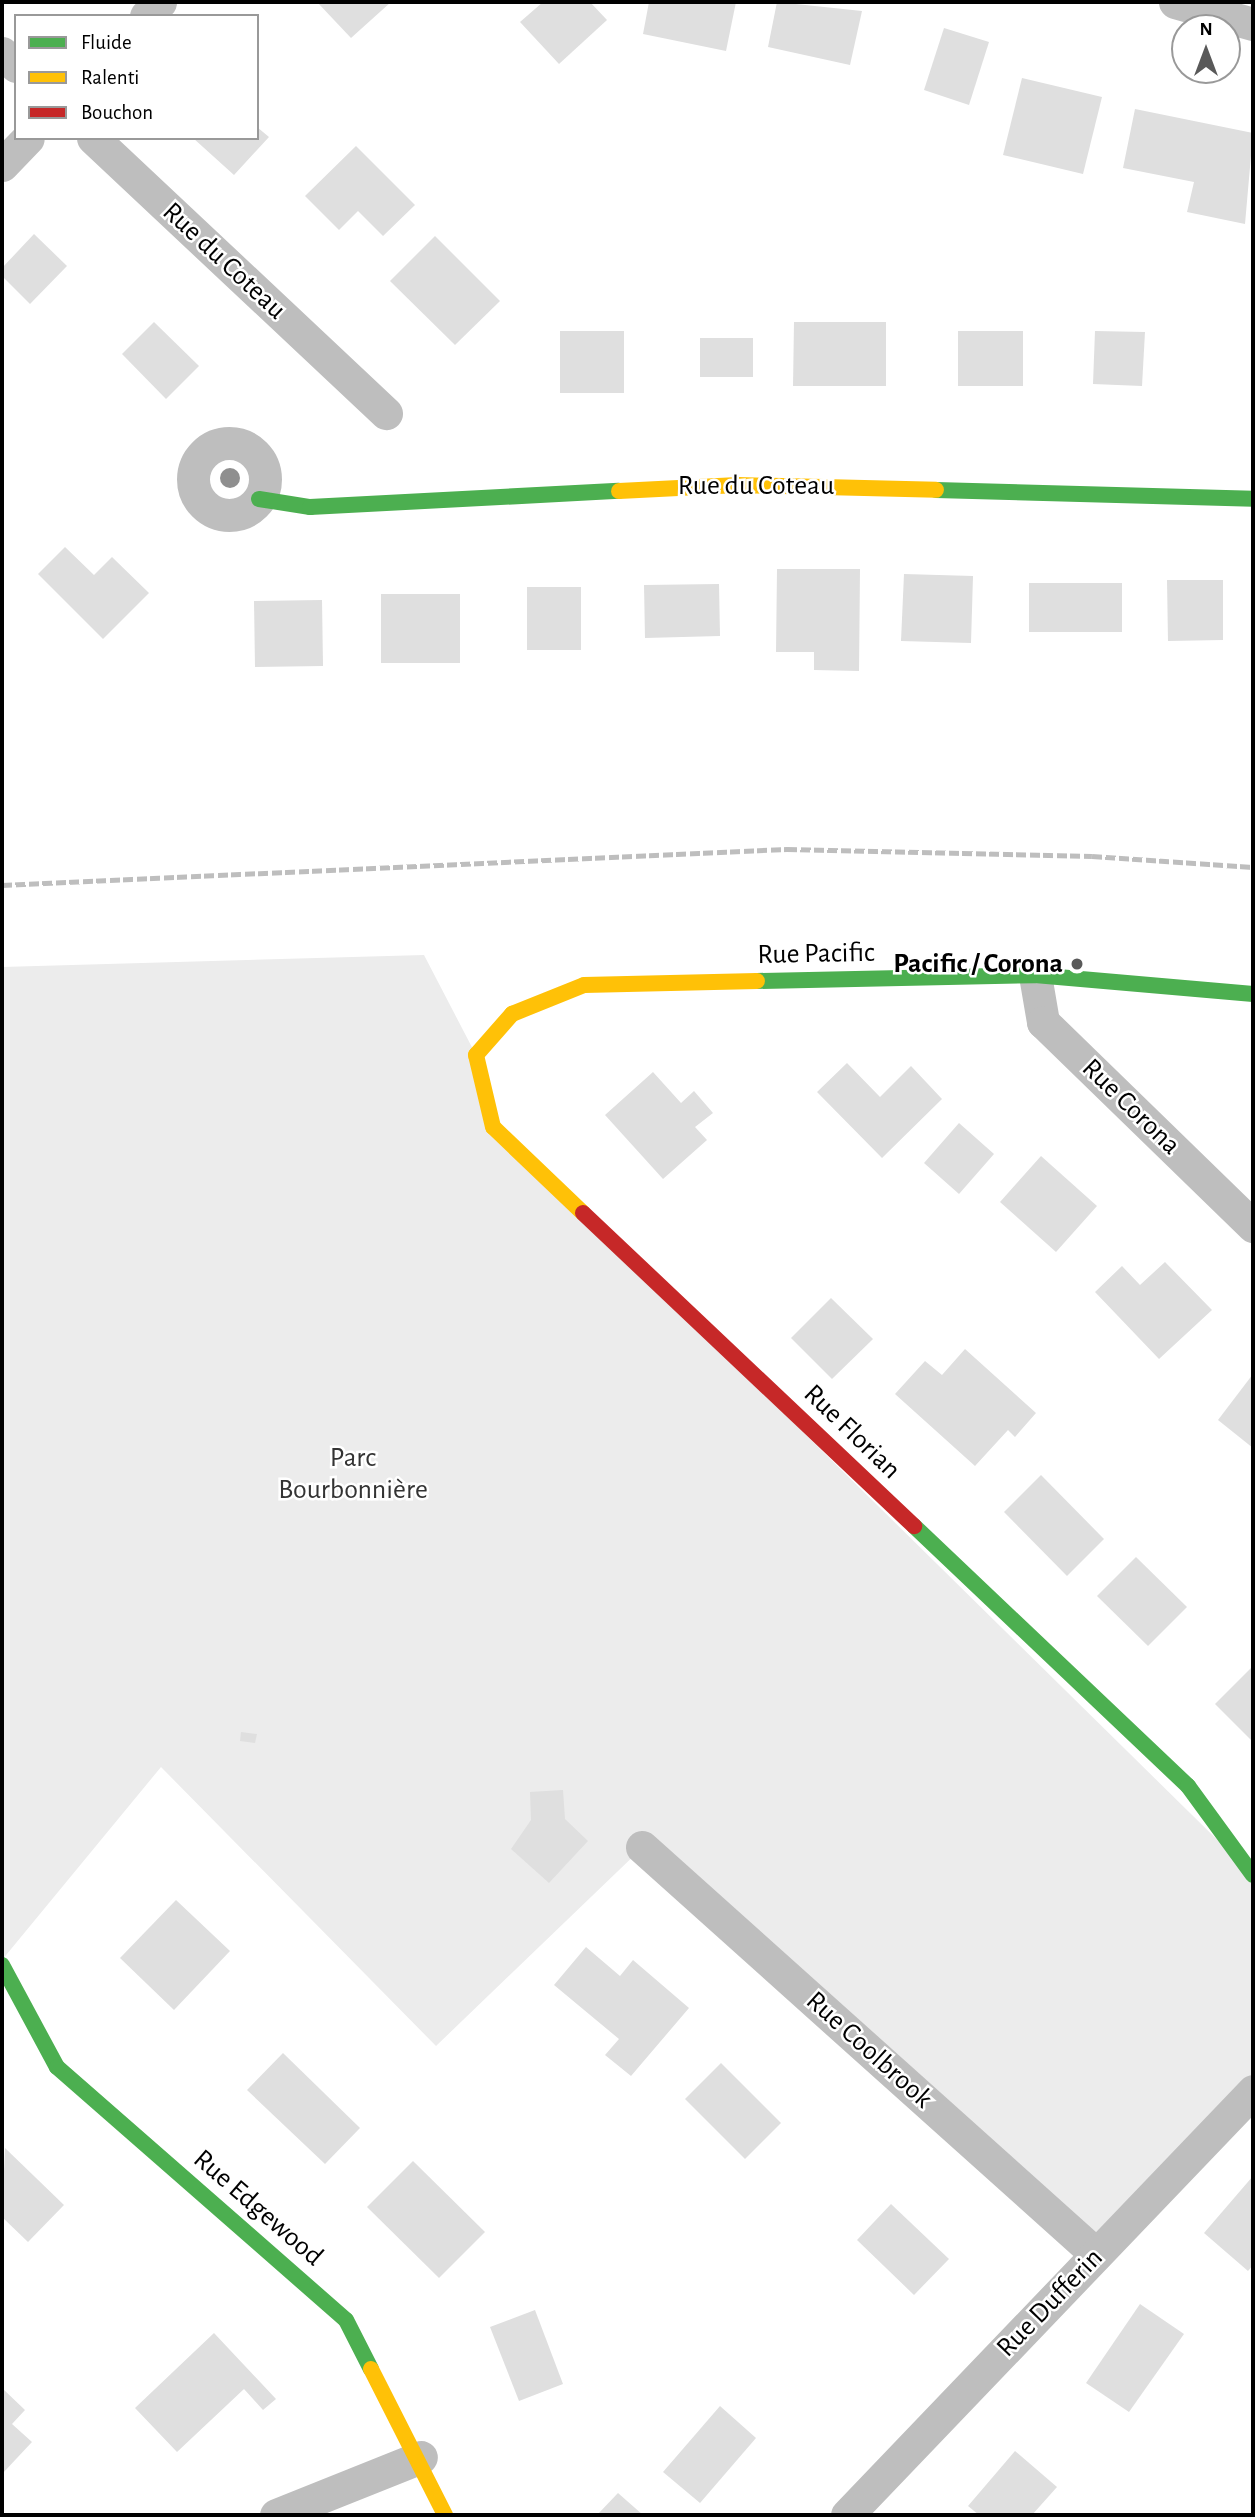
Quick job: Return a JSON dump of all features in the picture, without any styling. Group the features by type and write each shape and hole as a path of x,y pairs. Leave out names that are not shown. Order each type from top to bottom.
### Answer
{"street":[{"path":"1175,2 1253,24"},
{"path":"2,165 26,140"},
{"name":"Rue du Coteau","path":"95,140 386,413"},
{"name":"Rue du Coteau","path":"259,499 310,506 738,485 1253,499"},
{"name":"Rue Pacific","path":"512,1014 584,985 1035,975 1253,994"},
{"name":"Rue Corona","path":"1035,975 1043,1022 1253,1226"},
{"name":"Rue Florian","path":"512,1014 476,1055 493,1127 1188,1786 1253,1875"},
{"name":"Rue Coolbrook","path":"642,1847 1096,2254"},
{"name":"Rue Edgewood","path":"2,1965 57,2067 346,2320 421,2456 445,2515"},
{"name":"Rue Dufferin","path":"847,2515 1253,2091"},
{"path":"276,2515 421,2456"}],"green space":[{"name":"Parc Bourbonnière","path":"424,955 476,1055 493,1127 1253,1875 1253,2091 1096,2254 643,1847 436,2046 161,1767 2,1960 2,967"}],"building":[{"path":"317,2 391,2 351,38"},
{"path":"543,2 590,2 607,20 559,64 520,22"},
{"path":"649,2 736,2 726,51 643,34"},
{"path":"777,2 862,11 850,65 768,47"},
{"path":"944,28 989,42 969,105 924,90"},
{"path":"1022,78 1102,97 1083,174 1003,155"},
{"path":"1135,109 1253,133 1245,224 1187,212 1194,182 1123,168"},
{"path":"259,129 269,137 234,175 195,140 259,140"},
{"path":"356,146 415,205 383,236 358,211 339,230 305,196"},
{"path":"34,234 67,266 30,304 2,276 2,268"},
{"path":"435,236 500,301 455,345 390,281"},
{"path":"154,322 199,366 166,399 122,354"},
{"path":"794,322 886,322 886,386 793,386"},
{"path":"560,331 624,331 624,393 560,393"},
{"path":"958,331 1023,331 1023,386 958,386"},
{"path":"1095,331 1145,332 1142,386 1093,384"},
{"path":"700,338 753,338 753,377 700,377"},
{"path":"65,547 94,575 112,557 149,593 103,639 38,574"},
{"path":"777,569 860,569 859,671 814,670 814,652 776,652"},
{"path":"904,574 973,576 971,643 901,641"},
{"path":"1167,580 1223,580 1223,640 1168,641"},
{"path":"1029,583 1122,583 1122,632 1029,632"},
{"path":"719,584 720,636 645,638 644,585"},
{"path":"527,587 581,587 581,650 527,650"},
{"path":"381,594 460,594 460,663 381,663"},
{"path":"322,600 323,666 255,667 254,601"},
{"path":"847,1063 880,1097 911,1066 942,1099 882,1158 817,1092"},
{"path":"653,1072 681,1103 694,1091 713,1113 695,1127 707,1140 663,1179 605,1115"},
{"path":"959,1123 994,1154 959,1194 924,1163"},
{"path":"1041,1156 1097,1206 1056,1252 1000,1202"},
{"path":"1165,1262 1212,1310 1159,1359 1095,1292 1122,1266 1140,1285"},
{"path":"831,1298 873,1339 832,1379 791,1338"},
{"path":"965,1349 1036,1413 1015,1437 1008,1430 975,1466 895,1394 925,1361 942,1375"},
{"path":"1253,1374 1253,1448 1218,1420"},
{"path":"1041,1475 1104,1539 1067,1576 1004,1512"},
{"path":"1136,1557 1187,1607 1148,1646 1097,1596"},
{"path":"1251,1668 1253,1670 1253,1742 1215,1704"},
{"path":"241,1732 257,1734 255,1743 240,1741"},
{"path":"563,1790 565,1819 588,1841 549,1883 511,1849 531,1820 530,1792"},
{"path":"176,1900 230,1951 174,2010 120,1958"},
{"path":"586,1947 620,1976 633,1960 689,2008 631,2076 605,2055 619,2039 554,1985"},
{"path":"283,2053 360,2128 325,2164 247,2090"},
{"path":"721,2063 781,2123 745,2159 685,2099"},
{"path":"5,2148 64,2205 28,2242 2,2217"},
{"path":"413,2161 485,2232 439,2278 367,2207"},
{"path":"1253,2176 1253,2265 1248,2271 1204,2233"},
{"path":"891,2204 949,2259 914,2295 857,2240"},
{"path":"1140,2304 1184,2334 1129,2412 1086,2383"},
{"path":"535,2310 563,2384 519,2401 490,2327"},
{"path":"214,2333 276,2399 263,2410 244,2389 177,2452 135,2408"},
{"path":"2,2388 25,2410 12,2424 32,2442 2,2474"},
{"path":"720,2406 756,2438 700,2503 663,2472"},
{"path":"1015,2451 1057,2487 1032,2515 979,2515 968,2506"},
{"path":"618,2493 643,2515 597,2515"}],"railway":[{"path":"2,885 787,849 1092,856 1253,867"}],"traffic: fast":[{"path":"936,490 1253,499"},
{"path":"259,499 310,507 619,491"},
{"path":"757,981 1035,975 1253,994"},
{"path":"914,1526 1188,1786 1253,1875"},
{"path":"2,1965 57,2067 346,2320 371,2369"}],"traffic: slow":[{"path":"619,491 738,485 936,490"},
{"path":"583,1213 493,1127 476,1055 512,1014 584,985 757,981"},
{"path":"371,2369 445,2515"}],"traffic: jam":[{"path":"583,1213 914,1526"}],"place":[{"name":"Pacific / Corona","path":"1077,964"}]}
